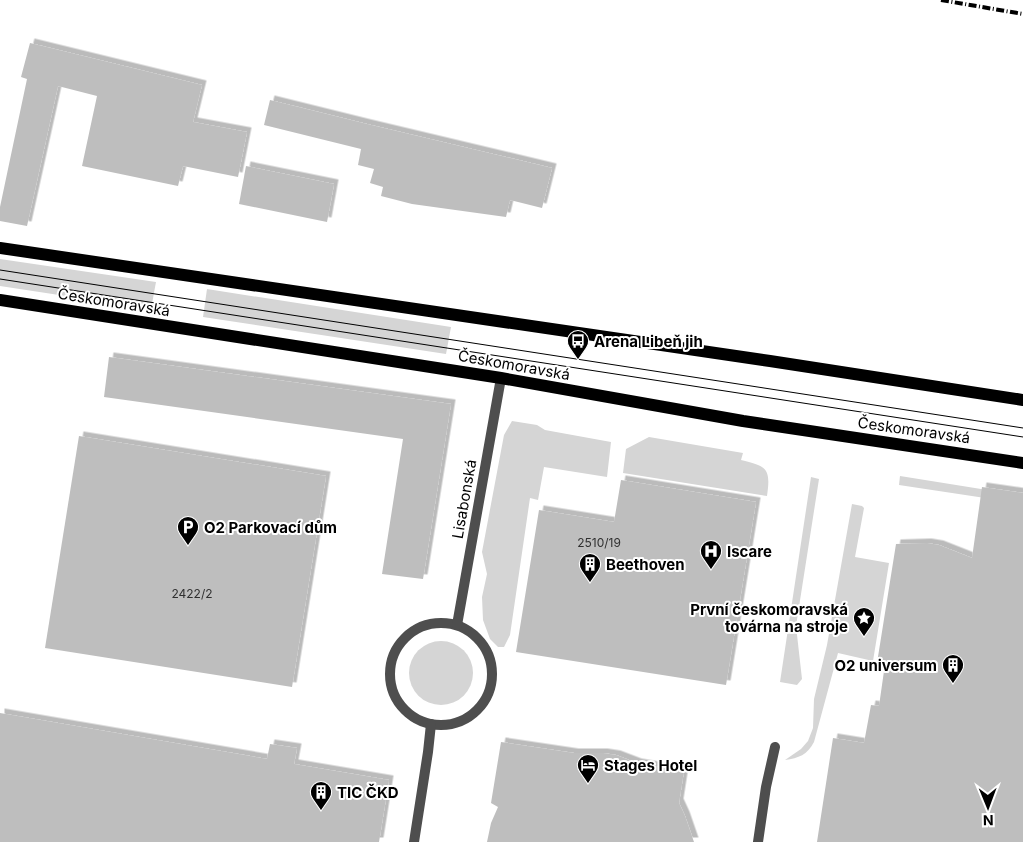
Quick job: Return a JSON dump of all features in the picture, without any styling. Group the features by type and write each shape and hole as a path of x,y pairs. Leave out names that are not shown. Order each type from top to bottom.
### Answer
{"main road":[{"path":"0,248 760,359 1023,400"},
{"name":"Českomoravská","path":"0,300 501,378 743,421 1023,463"}],"street":[{"name":"Lisabonská","path":"457,625 501,378"},
{"path":"442,622 457,625 470,632 481,642 488,654 492,668 491,683 486,698 476,711 462,720 447,724 431,724 417,719 405,710 396,699 391,685 390,671 393,656 401,642 412,632 426,625 442,622"},
{"path":"414,842 431,724"},
{"path":"758,842 766,787 775,747"}],"shaded area":[{"path":"0,259 156,282 151,309 0,286"},
{"path":"207,289 451,327 446,354 203,317"},
{"path":"512,421 537,425 545,430 611,442 607,477 544,467 538,500 530,498 510,635 504,647 498,647 490,639 483,620 482,597 487,574 482,552 504,435"},
{"path":"649,437 743,453 741,460 757,464 765,470 768,480 767,496 623,473 626,449"},
{"path":"900,476 1006,493 1005,501 899,485"},
{"path":"811,477 819,479 796,626 802,679 797,685 780,682"},
{"path":"852,504 864,508 855,557 889,563 873,661 838,653 814,742 802,755 785,760 801,749 808,741 813,728 814,699 827,645"},
{"path":"435,641 447,641 464,650 471,661 473,673 471,685 464,696 447,705 435,705 423,700 414,691 409,679 409,667 414,655 423,646"}],"building":[{"path":"30,43 202,85 193,122 247,132 238,177 183,166 178,186 82,166 97,96 58,86 27,226 0,221 0,207 27,79 21,77"},
{"path":"270,100 552,168 542,208 510,200 506,217 412,204 381,196 383,187 370,183 374,169 358,165 361,149 264,125"},
{"path":"246,166 334,184 327,222 239,204"},
{"path":"109,357 451,404 423,579 382,574 403,439 104,397"},
{"name":"O2 Parkovací dům","path":"79,436 326,476 292,687 45,648"},
{"path":"621,480 756,502 726,685 516,652 539,510 614,522"},
{"name":"O2 universum","path":"982,487 1023,493 1023,842 817,842 833,738 864,743 871,705 879,706 885,664 877,663 896,544 927,543 939,545 972,558"},
{"path":"0,713 267,759 270,744 297,748 294,764 389,780 379,842 0,842"},
{"name":"Stages Hotel","path":"501,742 574,753 616,755 637,763 684,771 679,803 694,842 487,842 491,823 498,807 491,803"}],"tram line":[{"path":"0,270 1023,428"},
{"path":"0,279 1023,437"}],"railway":[{"path":"941,0 1023,14"}],"place":[{"name":"Arena Libeň jih","path":"578,360"},
{"name":"O2 Parkovací dům","path":"188,546"},
{"name":"Iscare","path":"711,570"},
{"name":"Beethoven","path":"590,583"},
{"name":"První českomoravská továrna na stroje","path":"864,637"},
{"name":"O2 universum","path":"953,684"},
{"name":"Stages Hotel","path":"588,784"},
{"name":"TIC ČKD","path":"321,811"}]}
